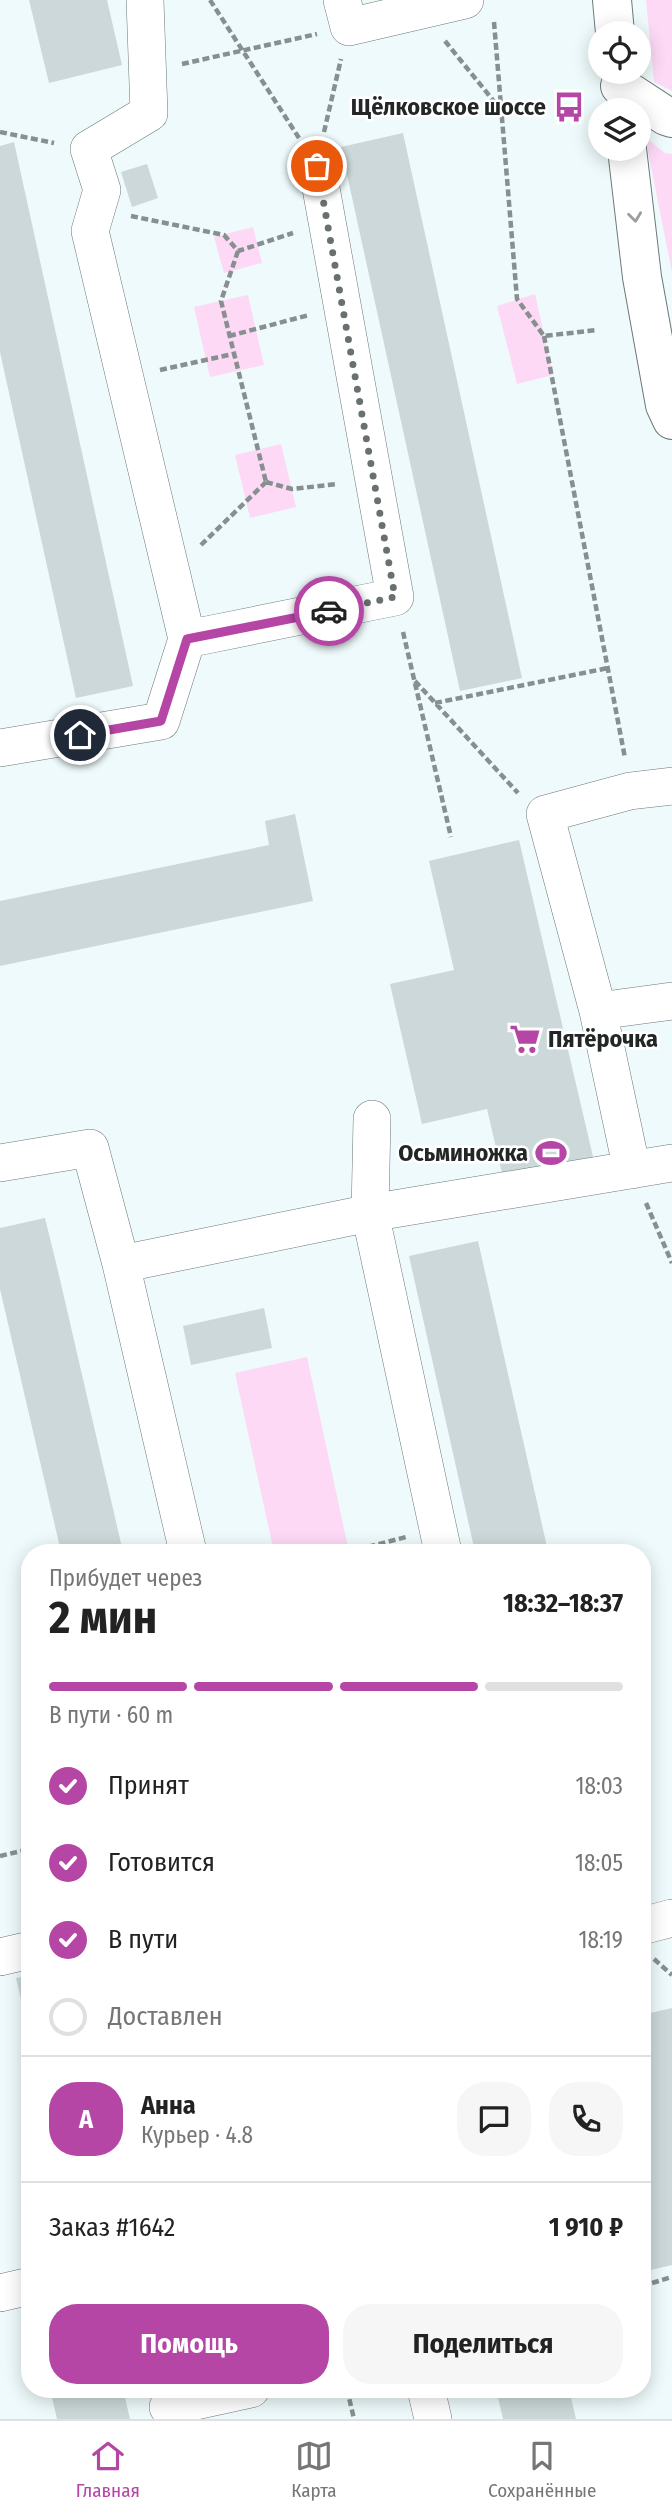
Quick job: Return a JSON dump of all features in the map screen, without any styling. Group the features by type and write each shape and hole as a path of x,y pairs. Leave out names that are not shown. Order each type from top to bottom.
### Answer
{"main road":[{"path":"612,0 614,21"},
{"path":"620,89 672,118"},
{"path":"629,161 645,289 665,405 672,420"}],"lane":[{"path":"0,748 161,721 187,639 90,231 102,190 89,149 149,113 145,0"},
{"path":"345,14 479,7"},
{"path":"187,639 395,597 317,166"},
{"path":"632,1170 598,1011 545,814 631,791 672,786"},
{"path":"598,1011 672,1001"},
{"path":"372,1119 370,1213 440,1541"},
{"path":"0,1163 90,1148 121,1264 186,1544"},
{"path":"121,1264 370,1213 672,1163"},
{"path":"651,1924 672,1919"},
{"path":"0,1957 21,1952"},
{"path":"0,2293 21,2288"},
{"path":"168,2405 204,2398"},
{"path":"428,2398 433,2419"}],"path":[{"path":"210,0 317,166"},
{"path":"479,7 501,110 517,299 544,336 631,791"},
{"path":"420,11 501,110"},
{"path":"147,72 243,51 345,14"},
{"path":"317,166 345,14"},
{"path":"0,132 89,149"},
{"path":"102,190 127,215 224,235 238,251"},
{"path":"238,251 327,222"},
{"path":"238,251 221,301 266,482"},
{"path":"229,336 342,307"},
{"path":"544,336 597,330"},
{"path":"125,378 233,354"},
{"path":"266,482 292,489 374,480"},
{"path":"171,573 266,482"},
{"path":"395,597 451,837"},
{"path":"435,703 608,668"},
{"path":"415,680 520,795"},
{"path":"632,1170 672,1263"},
{"path":"415,1544 440,1541"},
{"path":"0,1856 21,1851"},
{"path":"651,2283 672,2277"},
{"path":"349,2398 354,2419"}],"shaded area":[{"path":"646,0 672,0 672,91 654,82 651,21 648,21"},
{"path":"651,142 665,153 672,154 672,272 650,161"},
{"path":"253,227 262,263 224,273 214,237"},
{"path":"535,294 553,375 517,384 497,306"},
{"path":"248,295 264,365 210,377 194,307"},
{"path":"281,444 296,507 250,518 235,455"},
{"path":"307,1357 347,1544 272,1544 235,1373"}],"building":[{"path":"29,0 107,0 122,65 49,83"},
{"path":"403,133 522,678 460,691 341,147"},
{"path":"14,142 133,686 76,698 0,352 0,146"},
{"path":"147,164 158,198 132,207 121,172"},
{"path":"295,814 313,901 0,966 0,901 269,845 265,821"},
{"path":"519,840 594,1161 504,1182 487,1109 422,1124 390,984 454,970 429,861"},
{"path":"45,1218 121,1544 59,1544 0,1289 0,1228"},
{"path":"478,1241 546,1544 473,1544 409,1256"},
{"path":"264,1308 272,1348 191,1365 183,1326"},
{"path":"21,1977 21,2000 16,1978"},
{"path":"672,2008 672,2265 651,2270 651,2013"},
{"path":"52,2398 125,2398 130,2419 57,2419"},
{"path":"498,2398 571,2398 576,2419 503,2419"}],"way so far":[{"path":"317,166 395,597 329,611"}],"place":[{"name":"Щёлковское шоссе","path":"569,107"},
{"name":"Пятёрочка","path":"525,1039"},
{"name":"Осьминожка","path":"551,1153"}],"route":[{"path":"80,735 161,721 187,639 329,611"}]}
